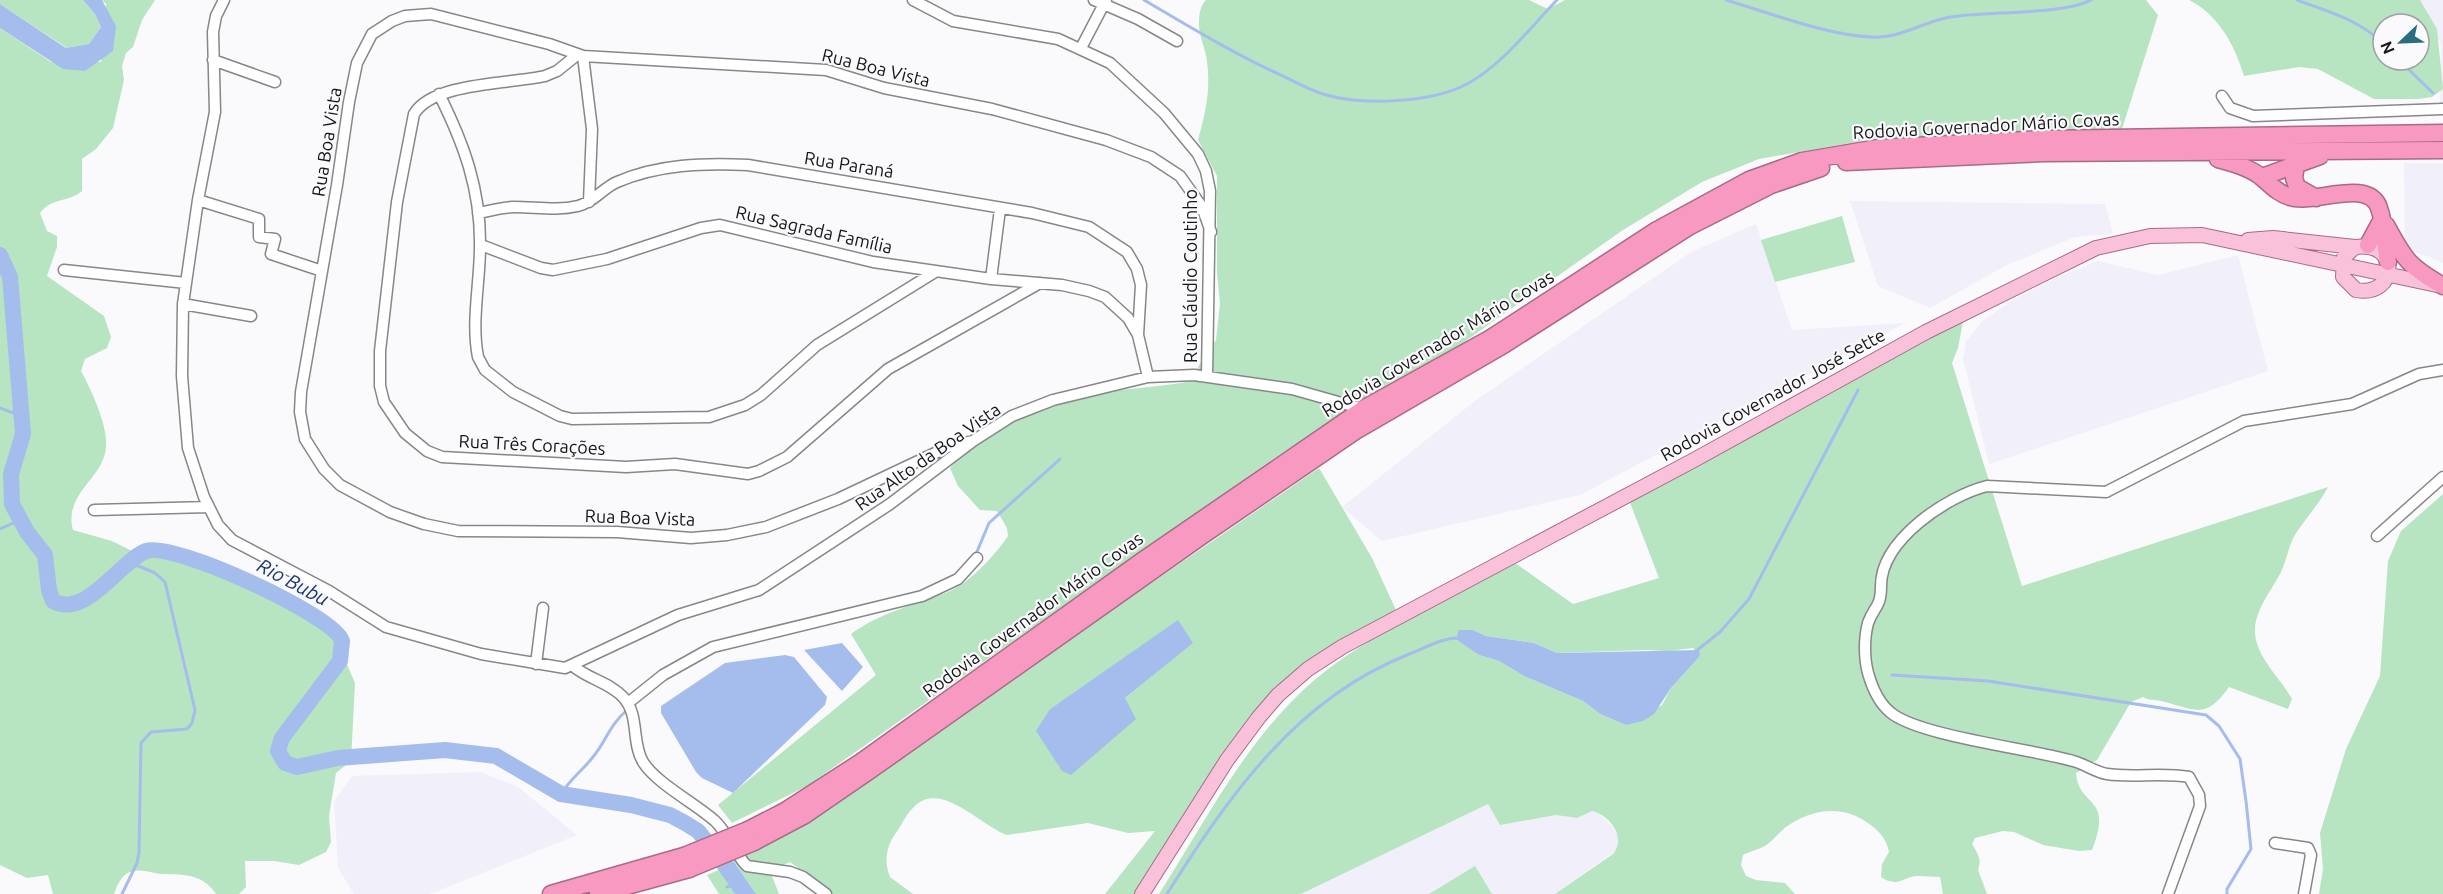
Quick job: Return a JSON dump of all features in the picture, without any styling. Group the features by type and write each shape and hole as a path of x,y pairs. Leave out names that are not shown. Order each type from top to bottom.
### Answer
{"highway":[{"name":"Rodovia Governador Mário Covas","path":"751,836 861,762 1142,561 1363,409 1491,338 1657,230 1749,180 1802,161 1878,148 2044,139 2441,133"},
{"path":"2365,135 2353,140 2256,143 2248,153 2258,174 2272,188 2290,197 2317,198 2347,192 2363,193 2378,204 2386,273"},
{"name":"Rodovia Governador Mário Covas","path":"598,894 805,815 1203,535 1357,430 1505,344 1659,244 1733,202 1809,171 1851,161 2043,153 2443,150"},
{"path":"2193,153 2235,164 2258,174 2296,165 2328,152"},
{"path":"2296,165 2294,178 2297,187 2302,193 2317,198"},
{"path":"2362,246 2381,217"},
{"path":"2381,217 2411,266 2443,286"},
{"name":"Rodovia Governador Mário Covas","path":"551,894 686,862"}],"main road":[{"name":"Rodovia Governador José Sette","path":"1142,894 1252,726 1278,696 1308,669 1342,647 1694,460 1913,338 2082,254 2113,243 2176,235 2202,235 2296,254 2342,270"},
{"path":"2238,242 2273,238 2362,246 2384,254 2386,273 2375,290 2365,292 2348,285 2342,270 2344,257 2362,246"},
{"path":"2342,270 2386,273 2443,286"}],"street":[{"path":"224,0 214,24 215,112 198,200 183,304 182,376 186,435 195,474 209,507 224,532 241,547 270,559 329,591 386,627 481,654 556,668 573,666 590,678 610,686 628,703 644,763 716,821 743,862 751,868 797,875 826,894"},
{"name":"Rua Cláudio Coutinho","path":"913,0 953,21 1037,33 1081,48 1122,72 1164,113 1198,154 1206,171 1210,191 1207,376"},
{"path":"1094,0 1138,19 1177,41"},
{"path":"1081,48 1105,3"},
{"name":"Rua Boa Vista","path":"973,441 950,446 838,500 766,527 727,535 691,538 618,532 458,531 424,524 390,512 340,485 324,469 305,439 300,412 301,392 357,63 372,34 381,25 405,16 442,15 549,44 580,55 826,70 884,88 992,109 1107,140 1151,157 1180,176 1202,207 1211,232"},
{"path":"580,55 592,129 589,202"},
{"name":"Rua Três Corações","path":"580,55 557,71 545,76 439,94 417,109 397,202 380,351 380,378 384,402 405,433 427,451 442,457 615,467 675,464 736,473 759,471 787,457 888,369 1040,283"},
{"path":"213,60 275,82"},
{"path":"439,94 470,161 480,245 476,348 481,364 495,379 513,392 549,412 572,419 690,418 709,417 737,409 761,395 816,345 935,272"},
{"path":"2222,96 2230,108 2253,116 2443,109"},
{"name":"Rua Paraná","path":"478,213 512,207 563,208 589,202 614,183 637,174 712,164 748,165 1000,209 1089,226 1127,252 1137,269 1141,285 1138,335"},
{"path":"198,200 259,219 259,237 275,239 271,254 322,271"},
{"path":"991,279 1000,209"},
{"name":"Rua Sagrada Família","path":"480,245 541,268 553,270 607,259 701,228 720,225 873,262 991,279 1062,285 1105,297 1128,318 1138,335 1148,377"},
{"path":"64,270 186,283"},
{"path":"183,304 251,316"},
{"path":"2168,894 2200,806 2199,795 2188,777 2105,774 2075,761 1915,725 1890,713 1877,696 1867,670 1865,646 1869,623 1881,602 1881,577 1884,565 1896,548 1927,515 1968,491 1987,486 2106,492 2244,421 2352,404 2419,375 2443,370"},
{"name":"Rua Alto da Boa Vista","path":"573,666 605,648 678,615 759,590 890,504 973,441 1012,416 1053,400 1148,377 1207,376 1292,389 1363,409"},
{"path":"2377,536 2443,477"},
{"path":"94,510 209,507"},
{"path":"628,703 663,675 713,647 922,596 958,579 977,558"},
{"path":"536,664 543,608"},
{"path":"2275,843 2308,848 2311,855 2304,894"}],"shaded area":[{"path":"2404,0 2443,0 2443,106 2440,106 2441,43 2431,31 2431,12 2414,12"},
{"path":"2404,163 2443,163 2443,263 2405,248"},
{"path":"1850,201 2105,204 2113,234 2075,237 2007,265 1930,308 1878,286"},
{"path":"1756,224 1792,330 1905,323 1580,495 1382,541 1342,507 1475,401 1691,252"},
{"path":"2238,255 2268,371 1989,464 1963,359 1966,342 1982,321 2013,300 2058,277 2098,261 2158,275"},
{"path":"481,772 518,787 577,835 430,894 354,894 338,868 334,801 352,776"},
{"path":"1488,804 1500,825 1556,815 1577,818 1592,811 1597,812 1614,828 1619,838 1618,849 1555,894 1301,894"}],"green space":[{"path":"0,0 83,0 95,14 101,27 89,44 67,48 0,4"},
{"path":"102,0 155,0 142,20 133,47 126,53 122,66 124,80 113,128 96,149 82,159 82,191 77,195 50,204 40,213 47,231 57,236 57,247 47,276 104,316 111,337 107,348 85,359 81,371 102,418 106,446 99,467 74,506 73,530 112,541 140,555 178,549 190,556 272,587 309,608 331,627 355,683 351,761 336,773 329,816 331,842 326,852 299,865 274,861 245,861 246,887 239,894 216,894 205,882 192,876 138,870 124,876 114,894 53,894 48,875 27,878 0,865 0,28 51,62 101,62 106,4"},
{"path":"1206,0 1529,0 1548,9 1565,0 2146,0 2158,15 2122,129 1867,140 1759,159 1702,182 1623,230 1457,347 1386,385 1267,463 807,786 732,823 718,805 876,675 851,634 886,614 956,588 981,568 1008,536 1007,528 997,511 980,510 958,486 950,468 960,457 1002,426 1049,402 1080,395 1192,381 1199,365 1216,340 1220,303 1217,273 1217,176 1198,140 1208,92 1208,72 1199,26 1199,16"},
{"path":"2189,0 2420,0 2427,12 2371,12 2371,72 2431,72 2431,19 2437,29 2443,89 2432,97 2374,99 2318,69 2299,67 2244,76 2231,43 2209,14"},
{"path":"1842,216 1855,262 1775,282 1761,240"},
{"path":"1964,316 1958,348 1952,363 2022,586 2328,487 2294,537 2281,572 2262,604 2256,622 2256,640 2259,648 2292,699 2288,709 2229,687 2213,705 2199,710 2143,697 2131,702 2097,760 2076,773 2078,784 2093,804 2099,819 2098,832 2092,850 2079,851 2043,845 2014,832 2003,831 1975,838 1972,844 1979,857 1978,870 1987,894 1943,894 1940,877 1914,876 1892,882 1881,877 1882,864 1889,852 1879,832 1858,817 1848,813 1827,811 1796,821 1783,829 1765,846 1743,855 1741,865 1746,876 1756,880 1785,883 1795,894 1555,894 1613,854 1618,841 1610,822 1599,813 1592,811 1577,818 1556,815 1500,825 1488,804 1301,894 1159,894 1228,783 1266,730 1311,683 1357,649 1410,618 1515,563 1573,604 1659,578 1629,500","holes":["1459,630 1473,630 1486,636 1534,643 1557,653 1669,651 1693,648 1700,656 1671,688 1662,705 1626,725 1600,714 1583,701 1524,676 1499,661 1479,655"]},
{"path":"1319,468 1372,558 1396,610 1363,628 1301,670 1138,894 1105,894 1155,831 1128,833 1088,823 1007,835 960,807 936,798 924,800 912,809 894,835 887,852 890,877 913,894 833,894 790,862 770,871 779,894 756,894 734,862 724,860 1048,654","holes":["1178,621 1192,643 1124,699 1050,709"]},
{"path":"2443,494 2443,894 2319,894 2323,869 2320,833 2346,749 2380,676 2388,561 2401,531"},
{"path":"1475,866 1492,894 1429,894"},
{"path":"723,868 738,894 719,894 707,875"}],"water":[{"path":"83,0 102,0 116,26 113,51 85,71 63,69 0,28 0,4 66,48 89,44 101,27 95,14"},
{"path":"1178,620 1193,643 1125,698 1136,719 1071,775 1062,771 1036,731 1050,709"},
{"path":"1459,630 1473,630 1486,636 1534,643 1557,653 1699,650 1700,656 1671,688 1654,714 1643,721 1626,725 1600,714 1583,701 1524,676 1499,661 1479,655 1456,639"},
{"path":"842,643 863,667 842,691 804,650"},
{"path":"785,655 794,657 827,697 825,705 733,793 702,778 696,772 661,713 661,706 725,663"},
{"path":"724,860 734,862 756,894 738,894 723,868"}],"waterway":[{"path":"1144,0 1231,50 1308,88 1339,98 1376,101 1416,99 1467,84 1503,57 1557,0"},
{"path":"1726,0 1817,28 1872,37 1902,33 1951,17 2063,8 2091,0"},
{"path":"2297,0 2354,22 2371,34"},
{"path":"2411,72 2433,93"},
{"name":"Rio Bubu","path":"0,255 10,277 23,434 11,474 12,504 27,532 45,555 49,590 53,601 65,604 78,602 90,596 146,551 162,551 186,557 251,582 312,615 332,629 342,641 340,661 282,738 278,751 285,763 297,767 338,758 445,750 496,756 561,794 631,805 670,815 685,823 698,831 745,894"},
{"path":"1696,651 1720,632 1749,599 1858,390"},
{"path":"0,408 21,416"},
{"path":"976,554 989,523 1060,459"},
{"path":"0,529 20,520"},
{"path":"122,894 137,863 139,852 141,743 151,732 187,729 192,723 195,710 165,582 155,573 129,562"},
{"path":"1167,894 1240,787 1298,724 1331,697 1367,674 1432,644 1458,638"},
{"path":"1892,675 1988,681 2206,715 2219,726 2240,759 2246,801 2251,849 2227,889 2227,894"},
{"path":"561,794 593,757 616,722 627,710"},
{"path":"727,887 737,884"}]}
